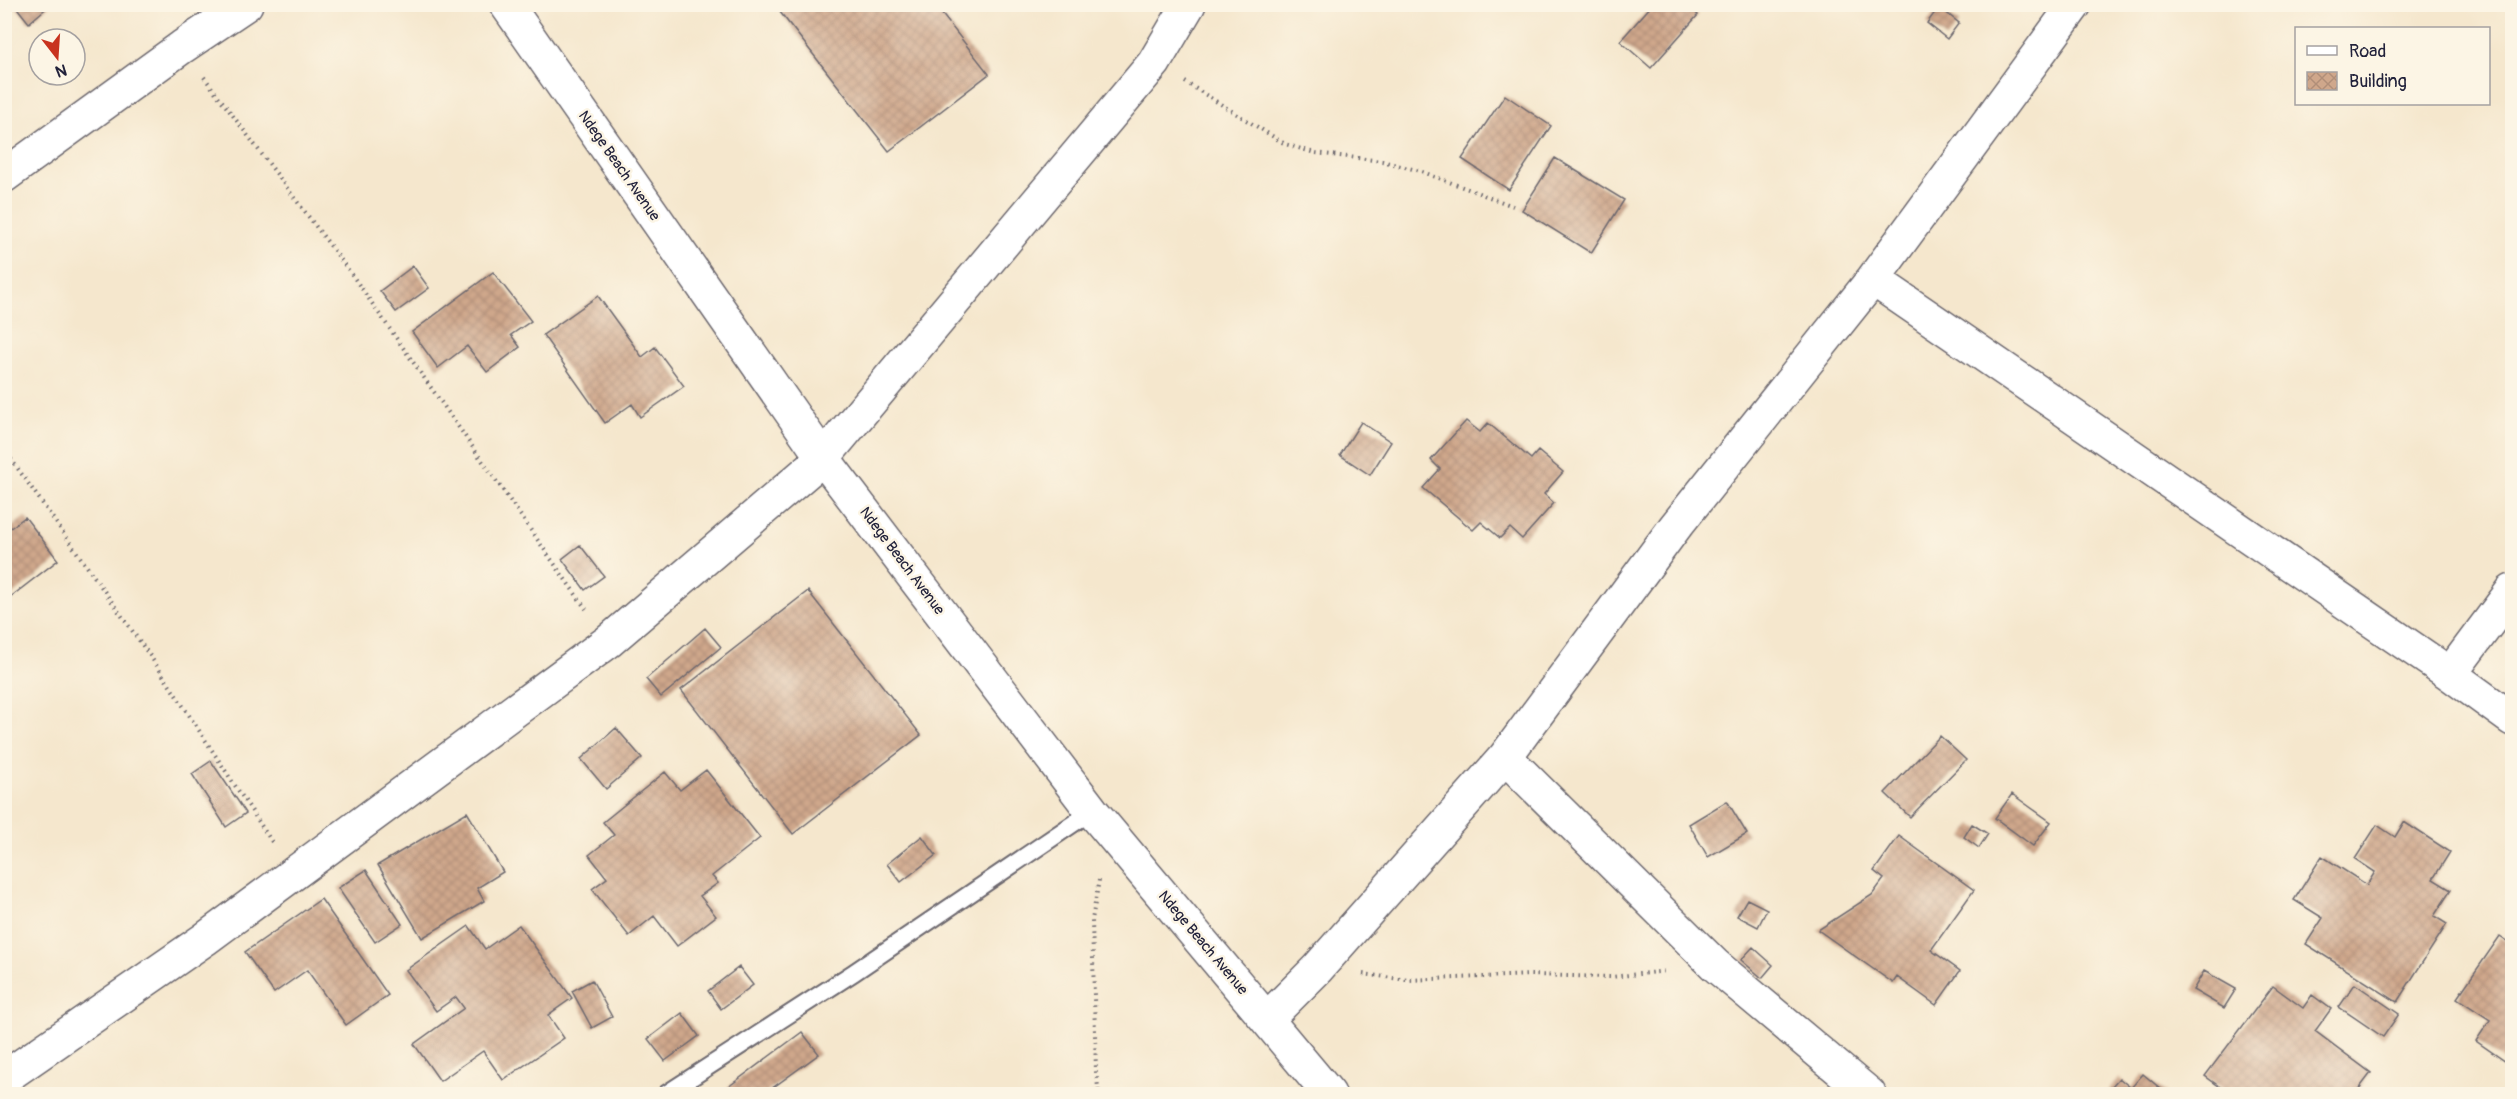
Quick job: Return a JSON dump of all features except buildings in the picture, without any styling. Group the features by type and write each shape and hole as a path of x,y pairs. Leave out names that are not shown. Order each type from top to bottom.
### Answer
{"street":[{"path":"4,176 182,47 246,4"},
{"name":"Ndege Beach Avenue","path":"506,4 823,458 1101,821 1329,1095"},
{"path":"4,1078 206,939 609,641 823,458 1154,63 1189,4"},
{"path":"1267,1019 1317,969 1505,757 1675,527 1873,279 2075,4"},
{"path":"1873,279 2450,674 2512,719"},
{"path":"2450,674 2512,591"},
{"path":"1505,757 1715,965 1869,1095"}],"lane":[{"path":"666,1095 853,972 1101,821"}],"path":[{"path":"182,47 350,272 609,641"},
{"path":"1154,63 1285,144 1316,153 1382,161 1420,171 1513,206"},
{"path":"4,449 155,663 294,875"},
{"path":"1099,1095 1096,1072 1092,920 1101,821"},
{"path":"1317,969 1408,980 1530,975 1611,977 1715,965"}]}
